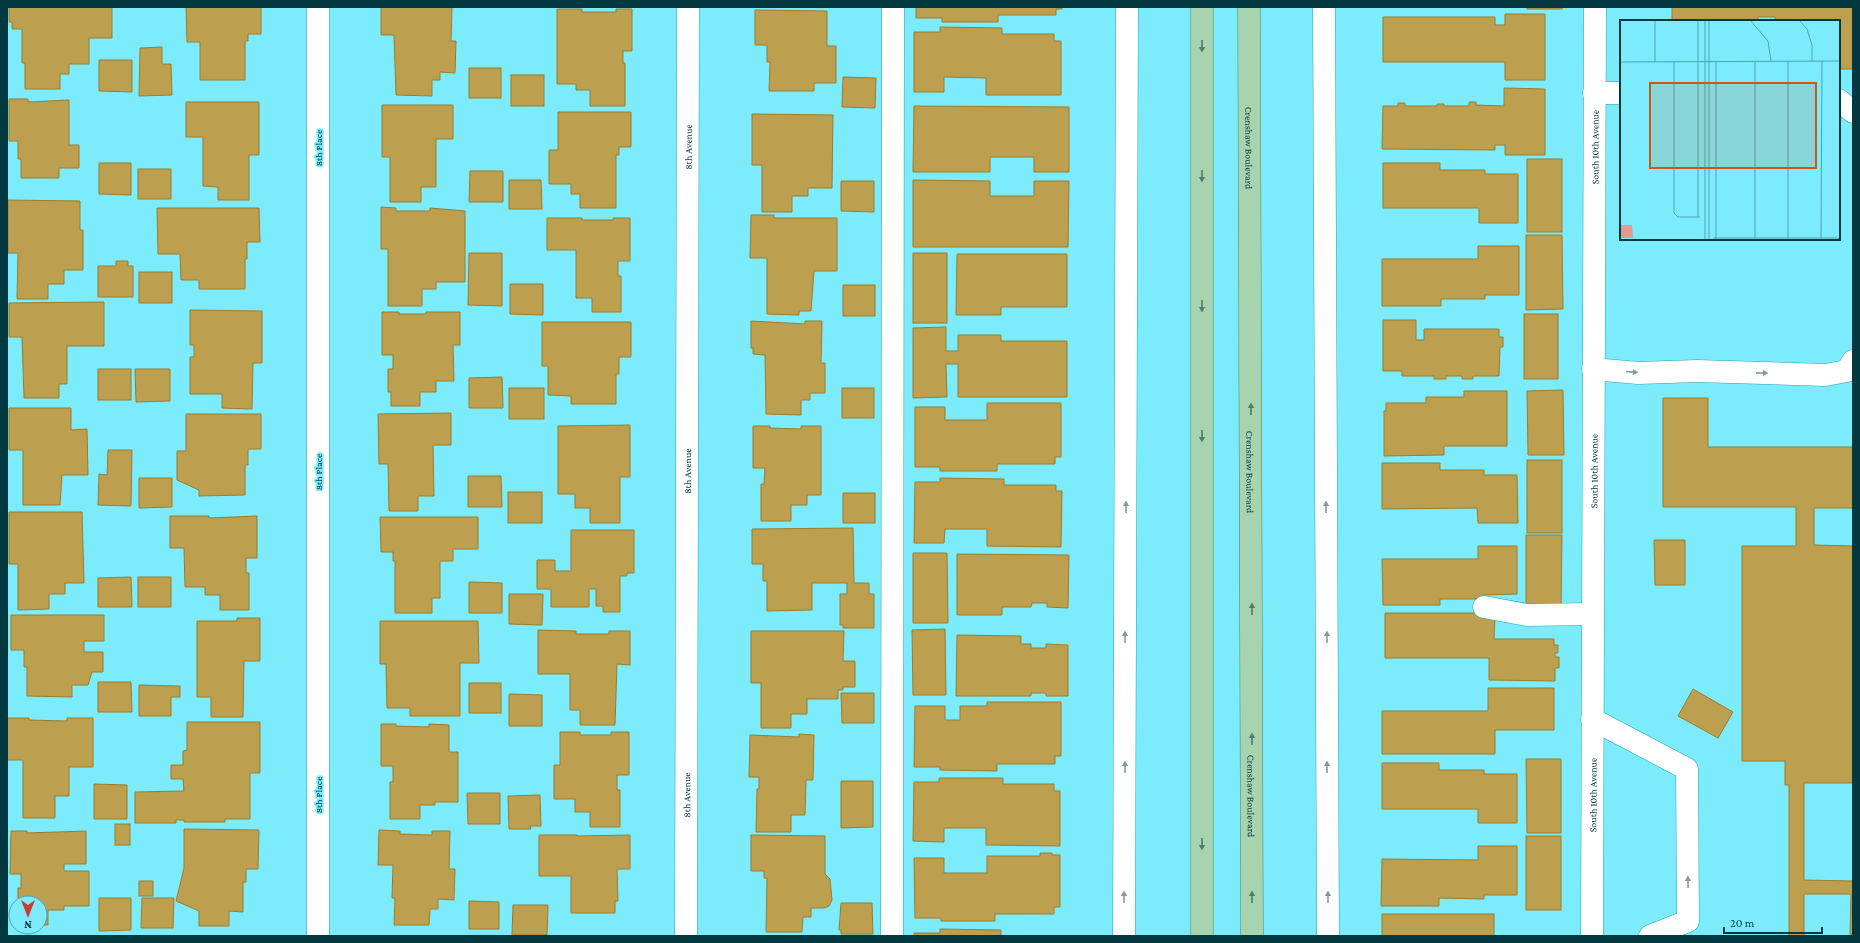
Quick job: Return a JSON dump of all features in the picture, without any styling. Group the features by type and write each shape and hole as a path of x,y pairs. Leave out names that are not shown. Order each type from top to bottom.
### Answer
{"main road":[{"path":"1202,7 1202,936"},
{"name":"Crenshaw Boulevard","path":"1249,7 1252,936"}],"street":[{"name":"8th Place","path":"318,7 318,936"},
{"name":"8th Avenue","path":"686,936 688,7"},
{"path":"892,936 893,7"},
{"path":"1124,936 1127,7"},
{"path":"1324,7 1328,936"},
{"name":"South 10th Avenue","path":"1592,936 1595,7"},
{"path":"1840,94 1853,91"},
{"path":"1594,93 1620,93"},
{"path":"1840,101 1853,112"},
{"path":"1593,369 1638,373 1697,371 1825,375 1847,370 1853,361"},
{"path":"1484,607 1527,615 1592,614"},
{"path":"1592,719 1687,768 1688,921 1650,936"}],"building":[{"path":"9,7 112,7 112,38 89,38 89,64 69,64 69,74 60,74 60,89 25,89 25,63 22,63 22,29 12,29 12,22 9,22"},
{"path":"186,7 261,7 261,34 248,34 248,41 245,41 245,80 200,80 200,42 187,42"},
{"path":"381,7 452,7 451,41 456,41 455,73 440,72 440,80 432,80 432,96 396,95 394,35 381,35"},
{"path":"916,7 1062,7 1062,9 1056,9 1056,15 998,15 998,22 942,22 942,18 916,18"},
{"path":"1527,7 1562,7 1562,9 1527,9"},
{"path":"1672,7 1853,7 1853,69 1840,69 1840,20 1775,20 1775,17 1758,17 1758,20 1672,20"},
{"path":"557,9 582,9 582,12 616,12 616,9 632,9 632,51 623,51 623,63 625,63 625,106 590,106 590,90 576,90 576,84 557,84"},
{"path":"755,10 827,11 827,46 836,46 836,83 814,83 814,91 769,91 770,62 767,62 767,45 755,45"},
{"path":"1505,14 1545,14 1545,80 1505,80 1505,62 1383,62 1383,17 1495,17 1495,25 1505,25"},
{"path":"940,27 1002,28 1002,34 1054,34 1054,41 1061,41 1061,95 986,95 986,78 944,77 944,92 914,92 914,32 940,32"},
{"path":"162,47 162,64 171,64 172,95 139,96 140,48"},
{"path":"99,60 132,60 132,92 99,91"},
{"path":"469,68 501,68 501,98 469,98"},
{"path":"511,75 544,75 544,106 511,106"},
{"path":"843,77 876,78 875,108 842,107"},
{"path":"1504,88 1545,89 1545,155 1505,155 1505,145 1495,145 1495,150 1382,149 1383,106 1398,106 1398,103 1405,103 1405,106 1437,106 1437,104 1444,104 1444,106 1469,106 1469,102 1476,102 1476,105 1504,106"},
{"path":"9,99 28,99 28,102 69,100 69,145 79,145 79,168 59,168 59,178 21,178 21,159 18,159 18,141 9,141"},
{"path":"186,102 259,102 259,155 249,155 249,200 218,200 218,187 203,186 203,137 186,137"},
{"path":"382,105 453,105 453,139 436,139 436,187 421,187 421,202 390,202 390,157 382,157"},
{"path":"914,106 1069,107 1069,172 1034,172 1034,157 990,157 990,172 913,172"},
{"path":"558,112 631,112 631,147 619,147 619,155 616,155 616,208 580,208 580,194 571,194 571,184 549,184 549,150 558,150"},
{"path":"752,114 833,115 832,188 808,188 808,196 792,196 792,212 762,212 762,165 752,165"},
{"path":"1527,159 1562,159 1562,232 1527,232"},
{"path":"99,163 131,163 131,195 99,194"},
{"path":"1383,163 1440,163 1440,170 1485,170 1485,174 1518,174 1518,223 1479,223 1479,208 1383,208"},
{"path":"138,169 171,169 171,199 138,199"},
{"path":"470,171 503,171 503,202 469,202"},
{"path":"509,180 541,180 542,209 509,209"},
{"path":"913,180 990,181 990,196 1034,196 1034,181 1069,181 1068,247 913,247"},
{"path":"841,181 874,181 874,212 841,211"},
{"path":"8,200 80,201 80,230 83,230 83,270 64,270 64,284 48,284 48,299 17,299 18,253 8,253"},
{"path":"381,207 396,208 396,211 430,211 430,208 465,211 465,282 436,282 436,289 422,289 422,306 388,306 388,249 381,249"},
{"path":"157,208 259,208 260,242 247,242 247,259 245,259 245,289 199,289 199,280 181,280 180,254 158,254"},
{"path":"751,215 774,215 774,218 837,218 837,271 814,271 811,311 799,311 799,315 767,314 767,258 750,258"},
{"path":"547,218 613,220 613,218 630,218 630,261 618,261 618,276 621,276 621,312 592,312 592,298 576,298 576,250 547,250"},
{"path":"1526,235 1562,235 1563,309 1526,310"},
{"path":"1478,246 1519,246 1519,295 1485,295 1485,299 1441,299 1441,306 1382,306 1382,259 1478,259"},
{"path":"469,253 502,253 502,306 468,305"},
{"path":"913,253 947,253 947,323 913,323"},
{"path":"957,254 1067,254 1067,307 1001,307 1001,315 956,315"},
{"path":"116,261 128,261 128,266 133,266 133,297 98,297 98,266 116,266"},
{"path":"139,272 172,272 172,303 139,303"},
{"path":"510,284 543,284 543,315 510,314"},
{"path":"843,285 875,285 875,316 843,316"},
{"path":"104,302 104,346 67,346 67,384 59,384 59,398 24,398 22,337 9,337 9,303"},
{"path":"190,310 262,311 262,363 253,363 252,409 222,408 222,394 190,394 190,357 194,357 194,345 190,345"},
{"path":"382,312 399,312 399,314 426,314 426,312 460,312 460,345 453,345 454,381 436,381 436,392 420,392 420,406 391,406 391,392 388,392 388,369 393,369 393,355 382,355"},
{"path":"1524,314 1558,314 1558,379 1524,379"},
{"path":"1383,320 1416,320 1416,340 1424,340 1424,329 1499,329 1499,337 1503,337 1503,347 1500,347 1499,376 1473,376 1473,379 1462,379 1462,376 1446,376 1446,379 1434,379 1434,376 1402,376 1402,371 1383,371"},
{"path":"751,321 805,324 805,321 822,321 821,363 825,363 825,393 810,393 810,400 801,400 801,415 766,414 765,355 753,354 753,348 751,348"},
{"path":"542,322 631,322 631,357 619,357 619,374 616,374 616,404 571,404 571,396 548,395 548,366 542,366"},
{"path":"946,327 946,351 958,351 958,335 1001,335 1001,341 1067,341 1067,397 958,397 958,364 946,364 947,397 913,398 913,328"},
{"path":"98,369 131,369 131,400 98,400"},
{"path":"135,369 170,369 170,401 136,402"},
{"path":"502,377 503,408 469,408 469,378"},
{"path":"509,388 544,388 544,419 509,419"},
{"path":"842,388 874,388 874,418 842,418"},
{"path":"1563,390 1564,455 1528,455 1527,391"},
{"path":"1464,391 1507,391 1507,446 1444,446 1444,455 1384,456 1384,411 1386,411 1386,403 1426,403 1426,397 1464,397"},
{"path":"1663,398 1708,398 1708,447 1853,447 1853,508 1814,508 1814,545 1853,546 1853,783 1804,783 1804,880 1853,881 1853,936 1850,936 1851,894 1804,894 1804,936 1789,936 1789,785 1785,785 1785,761 1742,761 1742,546 1796,546 1796,507 1663,507"},
{"path":"987,403 1061,403 1061,457 1055,457 1055,464 997,464 997,471 940,471 940,467 915,467 915,407 945,407 945,420 987,420"},
{"path":"9,408 71,408 71,430 87,429 88,475 62,475 60,505 23,505 23,450 9,450"},
{"path":"451,413 451,445 433,445 434,496 418,496 418,511 389,511 388,464 379,464 378,414"},
{"path":"186,414 261,414 261,449 248,449 248,465 245,465 245,495 199,496 199,490 177,480 177,451 186,451"},
{"path":"630,425 630,477 620,477 620,523 590,523 590,508 575,508 575,494 558,494 558,426"},
{"path":"753,426 801,429 801,426 821,426 821,495 807,495 807,505 791,505 791,521 761,521 761,484 764,484 765,468 753,468"},
{"path":"108,450 132,450 131,506 98,505 99,474 107,475"},
{"path":"1527,460 1562,460 1562,533 1527,533"},
{"path":"1382,463 1440,463 1440,470 1484,470 1484,475 1517,475 1518,523 1478,523 1477,508 1382,509"},
{"path":"468,476 501,476 502,507 468,507"},
{"path":"139,478 172,478 172,507 139,508"},
{"path":"940,478 1004,479 1004,485 1056,485 1056,491 1062,491 1061,547 987,546 987,529 945,529 944,543 914,543 915,482 940,482"},
{"path":"508,492 542,492 542,523 508,523"},
{"path":"843,493 875,493 875,523 843,523"},
{"path":"9,512 82,512 84,583 65,583 65,594 49,594 49,609 18,610 18,564 9,564"},
{"path":"170,516 209,516 209,518 257,516 257,558 246,558 246,573 249,573 249,610 220,610 220,595 205,595 205,587 185,587 184,548 170,548"},
{"path":"380,517 478,517 478,549 453,549 453,561 440,561 440,598 432,598 432,613 395,613 395,561 393,561 393,552 381,552"},
{"path":"853,528 854,583 869,583 869,594 874,594 874,628 843,628 843,625 840,625 840,594 847,594 847,583 812,583 812,610 767,611 767,581 763,581 763,564 752,564 752,529"},
{"path":"571,530 634,530 634,573 627,573 627,576 620,576 620,612 603,612 603,606 596,606 596,589 589,589 589,607 551,607 551,589 537,589 537,560 555,560 555,571 571,571"},
{"path":"1526,535 1562,535 1561,609 1526,609"},
{"path":"1654,540 1685,540 1685,585 1655,585"},
{"path":"1478,546 1517,546 1517,594 1484,595 1484,599 1440,599 1440,605 1383,605 1382,559 1478,559"},
{"path":"913,553 947,553 948,623 913,623"},
{"path":"957,554 1069,555 1068,608 1047,607 1047,603 1032,603 1031,607 1002,607 1002,615 957,615"},
{"path":"131,577 132,607 98,607 98,578"},
{"path":"138,577 171,577 171,607 138,607"},
{"path":"469,582 502,583 502,613 469,613"},
{"path":"509,594 543,594 542,625 509,624"},
{"path":"1385,613 1495,613 1494,639 1554,639 1554,645 1558,645 1558,653 1555,653 1555,657 1559,657 1559,668 1555,668 1555,681 1489,680 1489,658 1385,658"},
{"path":"11,615 104,615 104,641 84,641 84,652 103,652 103,672 92,672 88,685 72,685 72,697 27,696 27,667 24,667 24,650 11,650"},
{"path":"237,618 260,618 260,661 244,661 243,717 211,717 211,697 197,697 197,621 237,621"},
{"path":"380,621 478,621 479,663 460,663 460,716 410,716 410,708 387,708 386,664 380,664"},
{"path":"945,629 946,695 913,695 912,630"},
{"path":"538,630 576,631 576,634 609,634 609,631 630,631 630,665 617,664 615,725 580,725 580,710 570,710 570,674 538,674"},
{"path":"751,631 844,631 843,661 855,661 855,687 843,687 843,690 838,690 838,699 807,699 807,714 791,714 791,728 761,728 761,683 751,683"},
{"path":"957,635 1021,636 1021,644 1031,644 1031,648 1046,648 1046,644 1068,645 1068,696 1046,696 1046,693 1031,693 1031,696 956,696"},
{"path":"98,682 131,682 132,712 98,712"},
{"path":"469,683 501,683 501,713 469,713"},
{"path":"139,685 180,686 180,697 171,697 171,716 139,716"},
{"path":"1488,688 1554,688 1554,730 1495,730 1495,754 1382,754 1382,711 1488,711"},
{"path":"1693,689 1733,712 1718,738 1678,716"},
{"path":"841,693 874,693 874,723 842,723"},
{"path":"509,694 542,695 542,726 509,726"},
{"path":"987,702 1061,702 1061,756 1055,756 1055,764 997,764 997,771 940,770 940,767 914,767 915,706 945,706 945,720 960,720 960,706 987,706"},
{"path":"7,718 67,721 67,718 93,718 93,767 69,767 69,796 55,796 55,818 23,818 23,760 7,760"},
{"path":"187,722 260,722 260,773 250,773 250,819 225,819 225,822 184,822 184,820 176,820 176,823 135,823 135,792 184,791 183,779 171,779 171,765 183,765 183,751 187,750"},
{"path":"381,724 429,727 429,724 449,725 449,752 458,752 458,802 435,802 435,805 420,805 420,819 390,819 390,782 393,782 393,766 381,766"},
{"path":"560,732 580,732 580,735 611,735 611,732 629,732 629,775 617,775 617,790 620,790 620,827 590,827 590,812 575,812 575,799 554,799 554,765 560,765"},
{"path":"799,734 814,735 813,780 806,780 805,815 791,815 791,832 756,832 757,789 759,789 759,777 749,777 750,735 799,737"},
{"path":"1526,759 1561,759 1561,833 1527,833"},
{"path":"1382,763 1439,763 1439,770 1484,770 1484,774 1517,774 1517,823 1478,823 1478,809 1382,809"},
{"path":"939,778 1003,778 1003,784 1054,784 1054,791 1060,791 1060,846 986,845 986,828 944,828 944,842 913,841 914,782 939,782"},
{"path":"841,781 873,781 873,827 841,828"},
{"path":"94,784 127,785 127,819 94,819"},
{"path":"467,793 500,793 500,824 468,824"},
{"path":"540,795 541,826 530,826 531,829 509,829 508,796"},
{"path":"115,824 130,824 130,845 115,845"},
{"path":"184,829 259,830 258,869 246,869 246,882 243,882 243,912 229,911 229,926 199,926 199,911 176,901 184,868"},
{"path":"379,830 400,831 400,834 432,835 432,831 450,831 449,869 455,869 454,900 438,899 438,909 430,909 429,925 394,925 395,898 392,898 393,865 378,865"},
{"path":"11,831 27,831 27,833 86,831 86,864 64,864 64,871 89,871 89,906 64,906 64,910 48,910 48,895 18,895 18,888 21,888 21,874 10,874"},
{"path":"539,835 630,835 630,869 617,869 618,901 615,901 615,913 571,913 571,876 539,876"},
{"path":"751,835 825,836 825,874 830,879 832,900 829,906 824,908 811,908 811,917 803,917 802,932 766,932 767,878 764,878 764,871 751,871"},
{"path":"1526,836 1561,836 1561,910 1526,910"},
{"path":"1478,846 1517,846 1517,895 1484,895 1484,899 1439,898 1439,906 1381,906 1382,859 1478,860"},
{"path":"1040,853 1060,855 1060,907 1054,907 1054,914 995,914 995,921 941,921 941,918 915,918 914,858 944,858 944,873 987,873 987,856 1040,856"},
{"path":"139,881 153,881 153,896 139,896"},
{"path":"99,898 131,898 131,930 99,931"},
{"path":"142,898 174,898 173,928 141,928"},
{"path":"469,901 499,902 499,929 469,929"},
{"path":"841,903 872,903 873,934 841,934 841,930 839,930"},
{"path":"513,905 548,905 547,935 512,935"},
{"path":"1382,914 1494,914 1494,936 1382,936"},
{"path":"940,929 1001,930 1001,936 914,936 914,933 940,933"}]}
